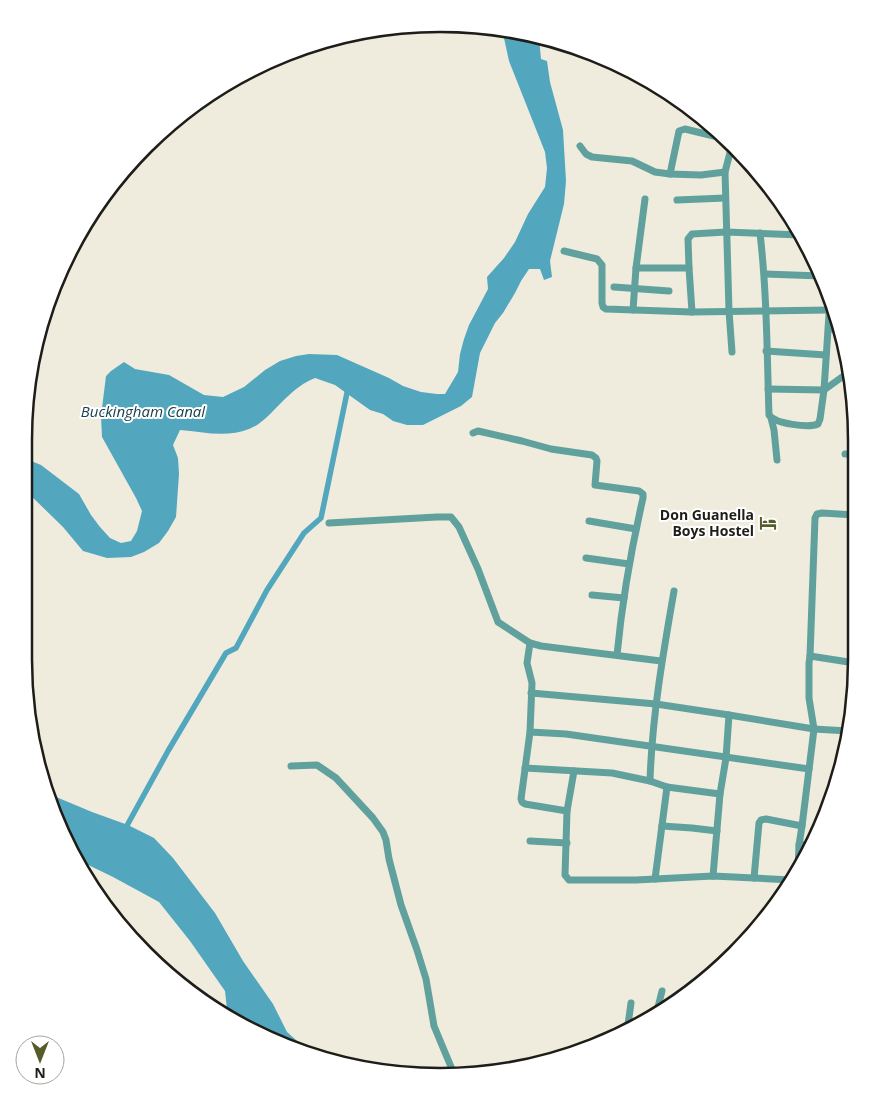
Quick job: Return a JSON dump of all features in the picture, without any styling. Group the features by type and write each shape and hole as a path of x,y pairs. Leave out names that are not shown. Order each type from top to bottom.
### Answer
{"street":[{"path":"670,174 682,129 710,135"},
{"path":"580,146 586,154 592,157 632,160 655,172 701,175 725,172"},
{"path":"730,154 725,172 732,352"},
{"path":"677,200 726,198"},
{"path":"633,310 636,268 645,199"},
{"path":"692,312 688,268 688,239 690,235 726,232 792,235"},
{"path":"760,233 767,312 766,351 769,415 774,430 777,460"},
{"path":"564,251 597,259 600,262 602,265 603,307 606,309 692,312 826,310"},
{"path":"636,268 688,268"},
{"path":"765,274 812,276"},
{"path":"614,287 669,291"},
{"path":"771,418 794,424 814,426 818,424 824,390 829,319"},
{"path":"766,351 826,355"},
{"path":"768,389 824,390 842,377"},
{"path":"473,433 478,431 551,449 594,456 597,461 595,485 639,491 643,494 629,564 617,655"},
{"path":"799,853 814,729 809,698 809,663 815,518 817,514 822,513 848,515"},
{"path":"329,523 451,517 459,527 498,622 530,643 541,646 662,661"},
{"path":"589,521 636,529"},
{"path":"586,558 629,564"},
{"path":"650,781 651,746 656,704 674,591"},
{"path":"592,595 624,598"},
{"path":"530,643 527,666 532,683 530,732 521,799 525,804 567,812"},
{"path":"810,656 848,662"},
{"path":"531,693 656,704 814,729 841,731"},
{"path":"713,876 729,715"},
{"path":"530,732 566,734 726,758 809,768"},
{"path":"292,766 317,765 336,778 373,818 383,832 401,905 426,979 434,1026 451,1068"},
{"path":"525,768 612,772 667,787 720,794"},
{"path":"574,771 567,812 565,875 569,880 713,876 783,880"},
{"path":"655,879 667,787"},
{"path":"754,878 759,823 761,820 766,819 802,826"},
{"path":"662,826 717,831"},
{"path":"530,841 567,843"},
{"path":"659,1003 662,992"},
{"path":"629,1021 631,1003"}],"water":[{"name":"Buckingham Canal","path":"504,38 540,45 541,59 547,61 550,82 563,130 566,181 564,204 550,261 552,277 544,280 540,269 529,269 521,281 503,313 495,323 480,353 472,397 461,406 423,425 407,425 393,421 383,414 370,410 335,385 315,378 299,387 264,420 249,429 224,434 180,430 173,445 178,458 179,474 176,517 159,543 131,557 107,558 83,551 63,527 32,497 32,461 41,465 79,494 91,515 110,538 121,543 131,541 137,531 142,511 102,437 101,416 106,376 124,362 135,369 169,375 204,395 223,397 244,387 280,361 309,354 337,355 403,386 421,392 445,394 458,372 460,354 469,325 488,289 487,277 515,242 528,214 545,187 547,168 545,152 509,61"},
{"path":"56,797 128,825 154,838 173,858 215,913 243,961 273,1004 287,1032 298,1042 260,1025 227,1007 225,991 190,941 159,902 87,865"}],"waterway":[{"path":"124,831 168,751 226,653 236,648 267,590 304,533 321,518 348,388"}],"place":[{"name":"Don Guanella Boys Hostel","path":"768,523"}]}
